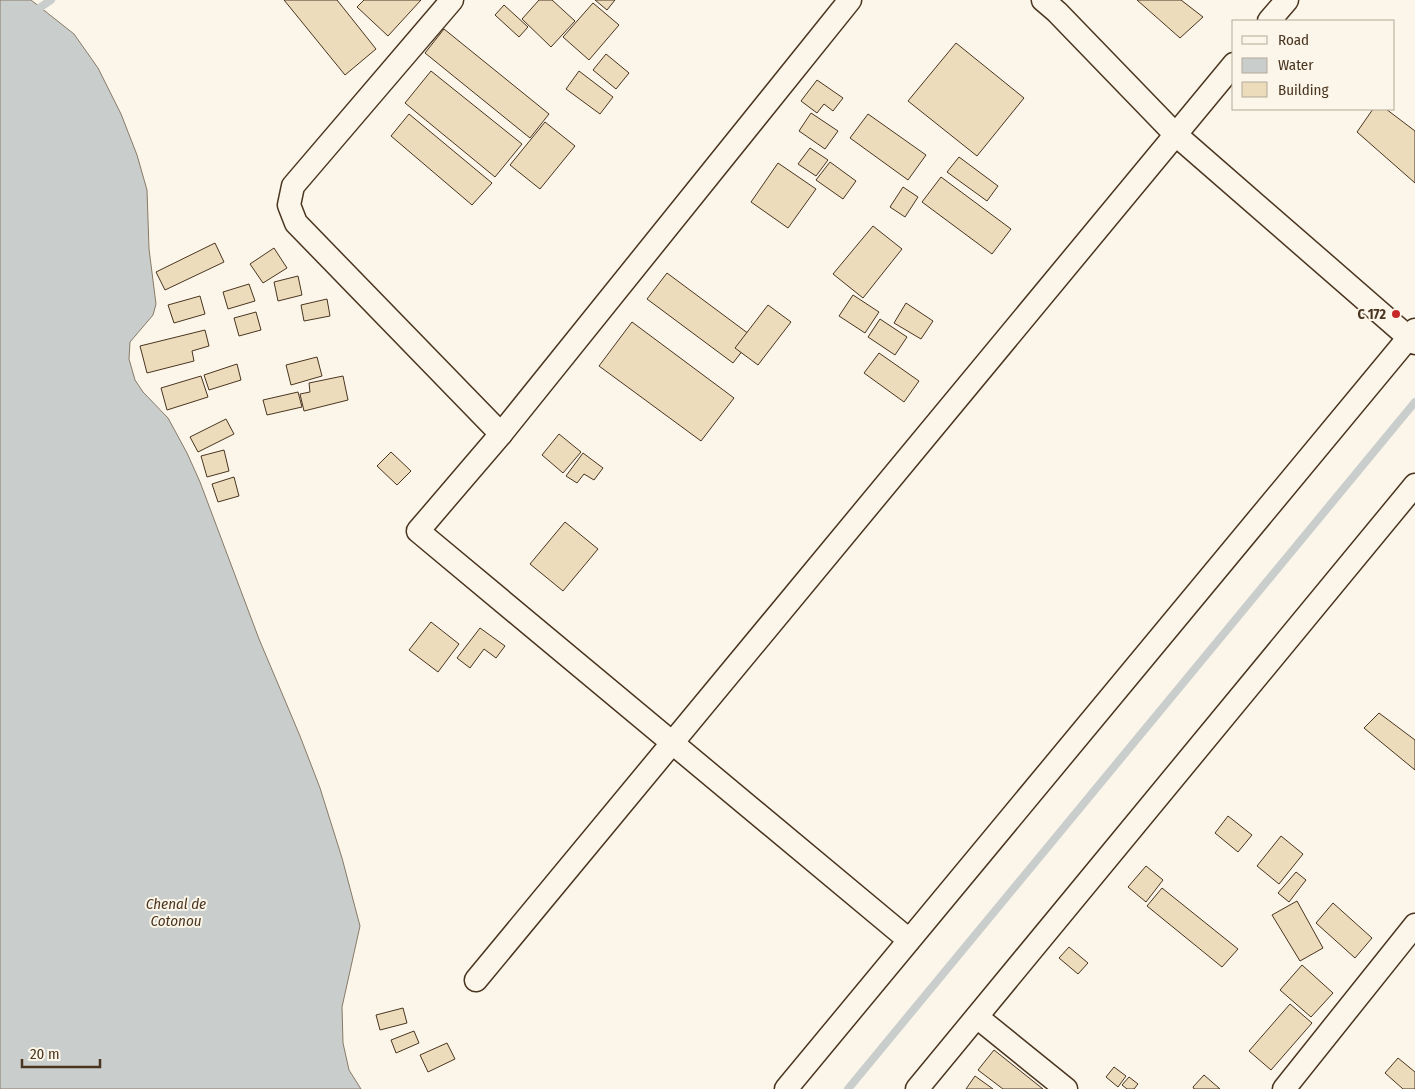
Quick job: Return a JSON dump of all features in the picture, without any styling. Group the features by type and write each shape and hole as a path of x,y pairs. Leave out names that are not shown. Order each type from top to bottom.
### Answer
{"street":[{"path":"452,0 293,186 289,205 296,223 502,434"},
{"path":"850,0 502,434 418,531 910,940"},
{"path":"786,1089 1413,337 1175,134 1057,12 1043,0"},
{"path":"1270,20 1286,0"},
{"path":"476,980 1232,66"},
{"path":"917,1089 1415,485"},
{"path":"1284,1089 1415,925"},
{"path":"977,1017 1066,1089"}],"water":[{"name":"Chenal de Cotonou","path":"0,0 31,0 74,34 98,68 121,114 137,155 147,190 149,249 156,304 153,315 130,342 129,359 135,380 143,392 168,418 200,482 259,639 320,788 342,858 360,926 342,1007 343,1043 349,1070 361,1089 0,1089"}],"building":[{"path":"284,0 337,0 376,49 345,75"},
{"path":"364,0 421,0 388,36 357,7"},
{"path":"539,0 552,0 575,21 551,47 522,19"},
{"path":"595,0 615,0 607,10"},
{"path":"1137,0 1181,0 1203,17 1180,38"},
{"path":"593,3 619,25 589,60 563,37"},
{"path":"504,5 528,27 519,37 495,15"},
{"path":"444,29 549,114 530,138 425,53"},
{"path":"956,43 1024,98 977,156 908,101"},
{"path":"606,54 629,73 616,89 593,70"},
{"path":"431,71 522,144 495,177 405,103"},
{"path":"579,71 613,97 600,114 566,89"},
{"path":"817,80 843,98 833,111 824,104 817,113 801,101"},
{"path":"1372,110 1387,110 1415,131 1415,183 1357,132"},
{"path":"811,113 838,131 825,149 799,131"},
{"path":"409,114 492,183 472,205 391,136"},
{"path":"868,114 926,155 908,180 850,138"},
{"path":"545,122 575,146 540,189 510,165"},
{"path":"810,148 828,160 816,176 798,164"},
{"path":"959,157 998,186 987,201 947,172"},
{"path":"830,162 856,181 843,199 816,180"},
{"path":"778,163 816,189 788,228 751,202"},
{"path":"941,177 1011,229 992,254 922,202"},
{"path":"903,187 918,197 905,217 890,207"},
{"path":"873,226 902,249 863,298 833,274"},
{"path":"215,243 224,262 165,290 156,272"},
{"path":"274,248 287,268 263,283 250,264"},
{"path":"667,273 753,337 733,363 647,299"},
{"path":"298,276 302,295 278,301 274,282"},
{"path":"249,284 255,301 228,309 223,292"},
{"path":"853,295 879,312 865,333 839,316"},
{"path":"200,296 205,314 174,323 168,305"},
{"path":"327,299 330,316 304,321 301,305"},
{"path":"906,303 933,321 921,339 894,323"},
{"path":"768,305 791,322 758,365 735,348"},
{"path":"256,312 261,330 239,336 234,318"},
{"path":"880,319 907,337 895,355 868,337"},
{"path":"632,322 734,398 701,441 599,366"},
{"path":"205,330 209,346 192,351 194,361 147,373 140,346"},
{"path":"879,353 919,381 904,402 864,373"},
{"path":"317,357 322,376 291,385 286,365"},
{"path":"237,364 241,380 209,390 204,375"},
{"path":"201,376 208,397 167,410 161,388"},
{"path":"343,376 348,400 304,411 300,394 310,392 309,383"},
{"path":"298,392 302,407 267,415 263,400"},
{"path":"226,419 234,434 198,452 190,437"},
{"path":"559,434 581,452 563,473 542,455"},
{"path":"224,450 229,471 207,477 201,456"},
{"path":"391,452 411,471 397,485 377,466"},
{"path":"583,453 603,468 594,480 584,474 577,483 566,476"},
{"path":"234,477 239,496 218,502 212,484"},
{"path":"565,522 598,549 563,591 530,564"},
{"path":"431,622 459,644 438,672 409,650"},
{"path":"480,628 505,646 496,658 484,649 470,668 457,658"},
{"path":"1379,713 1415,740 1415,770 1364,728"},
{"path":"1228,816 1252,835 1238,852 1215,833"},
{"path":"1281,836 1303,854 1279,884 1257,866"},
{"path":"1146,866 1163,880 1146,902 1128,887"},
{"path":"1296,872 1306,880 1289,902 1278,893"},
{"path":"1162,888 1238,949 1222,967 1147,906"},
{"path":"1297,901 1323,948 1300,961 1272,915"},
{"path":"1333,903 1372,938 1355,958 1316,923"},
{"path":"1069,947 1088,963 1078,974 1059,958"},
{"path":"1302,965 1333,993 1311,1017 1280,990"},
{"path":"1290,1004 1312,1023 1271,1070 1249,1051"},
{"path":"403,1008 407,1023 380,1030 376,1015"},
{"path":"414,1031 419,1043 396,1053 391,1040"},
{"path":"447,1043 455,1059 428,1072 420,1055"},
{"path":"994,1050 1043,1089 1003,1089 978,1070"},
{"path":"1398,1058 1415,1072 1415,1089 1403,1089 1385,1073"},
{"path":"1114,1067 1126,1076 1118,1087 1106,1077"},
{"path":"1204,1075 1220,1089 1194,1089 1193,1087"},
{"path":"975,1076 993,1089 966,1089"},
{"path":"1129,1077 1138,1084 1134,1089 1127,1089 1122,1085"}],"waterway":[{"path":"32,13 51,0"},
{"path":"848,1089 1415,402"}],"place":[{"name":"C 172","path":"1396,314"}]}
